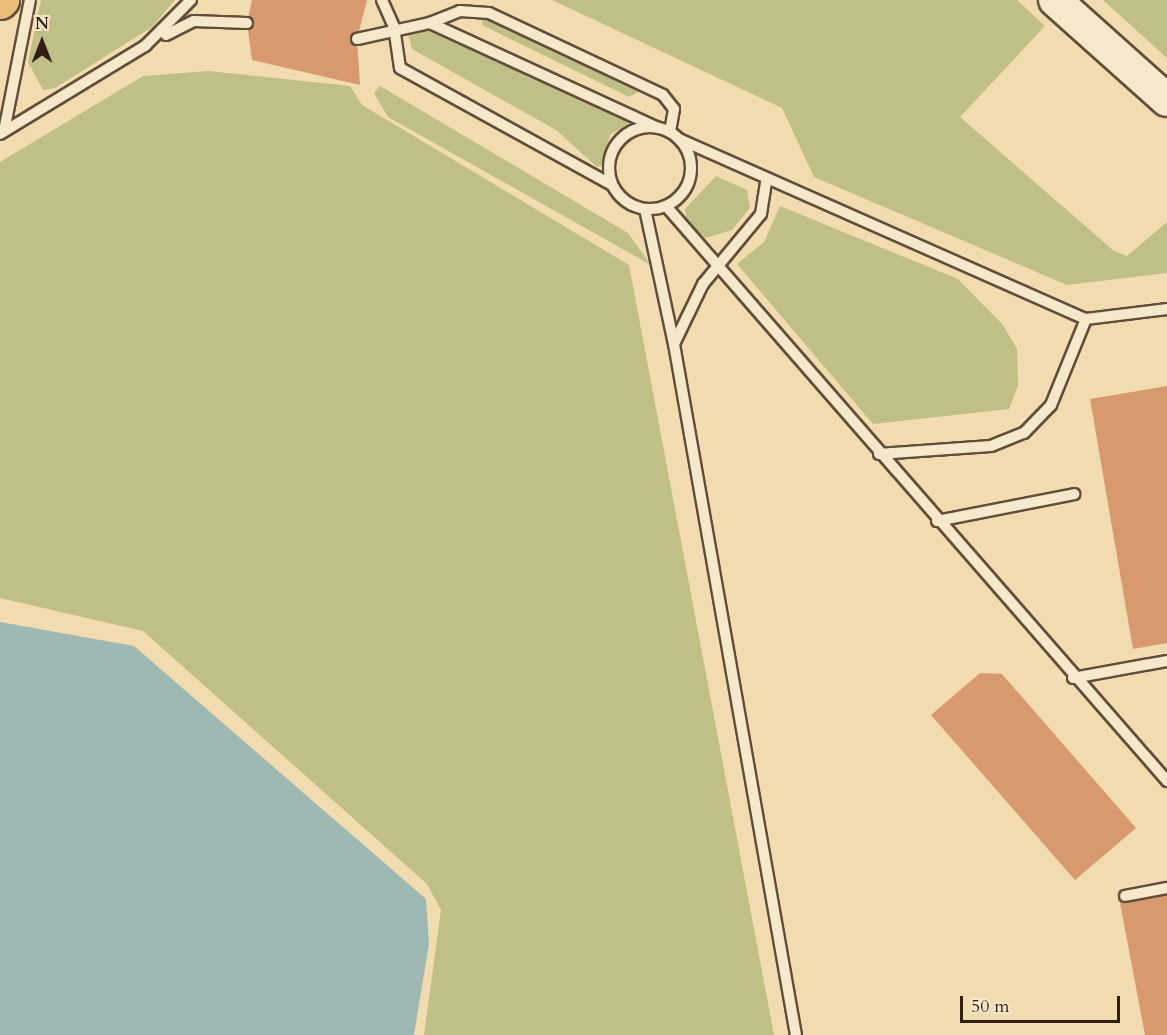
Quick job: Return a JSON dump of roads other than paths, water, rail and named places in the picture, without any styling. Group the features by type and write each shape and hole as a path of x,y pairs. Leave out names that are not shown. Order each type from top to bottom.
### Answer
{"street":[{"path":"1055,0 1167,100"}],"lane":[{"path":"2,133 30,0"},
{"path":"145,46 191,0"},
{"path":"357,39 394,27 430,23 460,11 489,13 663,95 674,109 675,136 692,172 683,194 666,206 645,209 632,205 612,185 403,71 396,60 394,27 382,0"},
{"path":"2,133 145,46 194,21 247,23"},
{"path":"430,23 767,178 1086,320 1167,309"},
{"path":"612,185 609,172 615,146 634,130 658,128"},
{"path":"674,344 692,301 719,264 748,236 761,214 767,178"},
{"path":"666,206 719,264 879,454 1073,678 1167,781"},
{"path":"645,209 674,344 796,1035"},
{"path":"879,454 991,446 1024,433 1051,405 1086,320"},
{"path":"937,521 1074,494"},
{"path":"1073,678 1167,661"},
{"path":"1125,896 1167,888"}],"water":[{"path":"0,622 134,646 426,899 429,944 414,1035 0,1035"}]}
